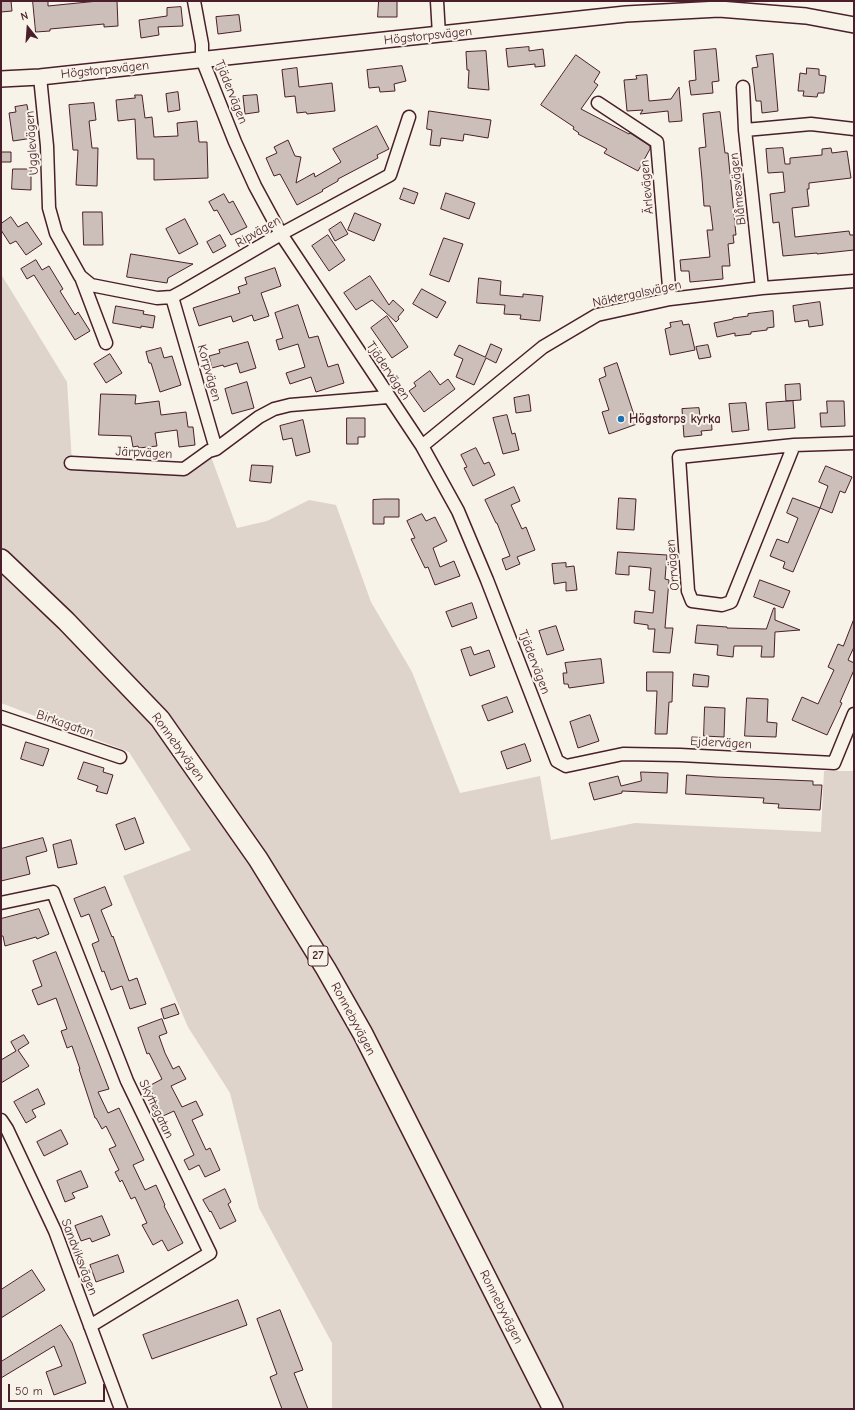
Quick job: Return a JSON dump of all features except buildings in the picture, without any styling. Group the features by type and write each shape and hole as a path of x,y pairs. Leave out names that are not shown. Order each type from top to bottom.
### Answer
{"main road":[{"name":"Ronnebyvägen","path":"1,559 66,621 160,719 262,865 322,962 363,1034 553,1409"}],"street":[{"name":"Tjädervägen","path":"194,1 202,44 202,59 255,186 280,234 422,446 458,511 487,580 557,761"},
{"path":"438,1 439,35"},
{"name":"Högstorpsvägen","path":"1,79 40,77 626,14 719,9 806,16 854,25"},
{"name":"Ugglevägen","path":"40,77 47,146 49,208 56,233 80,276"},
{"name":"Blåmesvägen","path":"743,87 745,130 762,288"},
{"name":"Ärlevägen","path":"598,103 657,142 670,299"},
{"name":"Ripvägen","path":"172,297 280,234 390,175 409,117"},
{"path":"745,130 811,124 854,129"},
{"path":"80,276 91,285 158,298 172,297"},
{"path":"80,276 106,343"},
{"name":"Näktergalsvägen","path":"422,446 543,347 597,315 670,299 762,288 854,281"},
{"name":"Korpvägen","path":"172,297 212,450"},
{"name":"Järpvägen","path":"71,463 184,469 259,417 274,409 290,405 388,397"},
{"name":"Orrvägen","path":"794,445 731,602 722,605 692,602 688,591 679,457 794,445 854,444"},
{"name":"Ejdervägen","path":"557,761 566,766 623,754 680,755 834,763 854,714"},
{"name":"Birkagatan","path":"1,717 120,757"},
{"name":"Skyttegatan","path":"1,903 52,892 127,1081 210,1253 90,1326"},
{"name":"Sandviksvägen","path":"1,1120 7,1129 55,1231 121,1409"}],"shaded area":[{"path":"1,274 67,382 72,463 184,469 209,451 237,528 267,521 309,500 336,505 371,602 412,672 460,793 540,776 551,840 635,823 821,832 824,771 854,771 854,1409 332,1409 332,1343 259,1208 230,1093 188,1027 123,876 191,850 129,752 1,703"}],"place":[{"name":"Högstorps kyrka","path":"621,419"}]}
